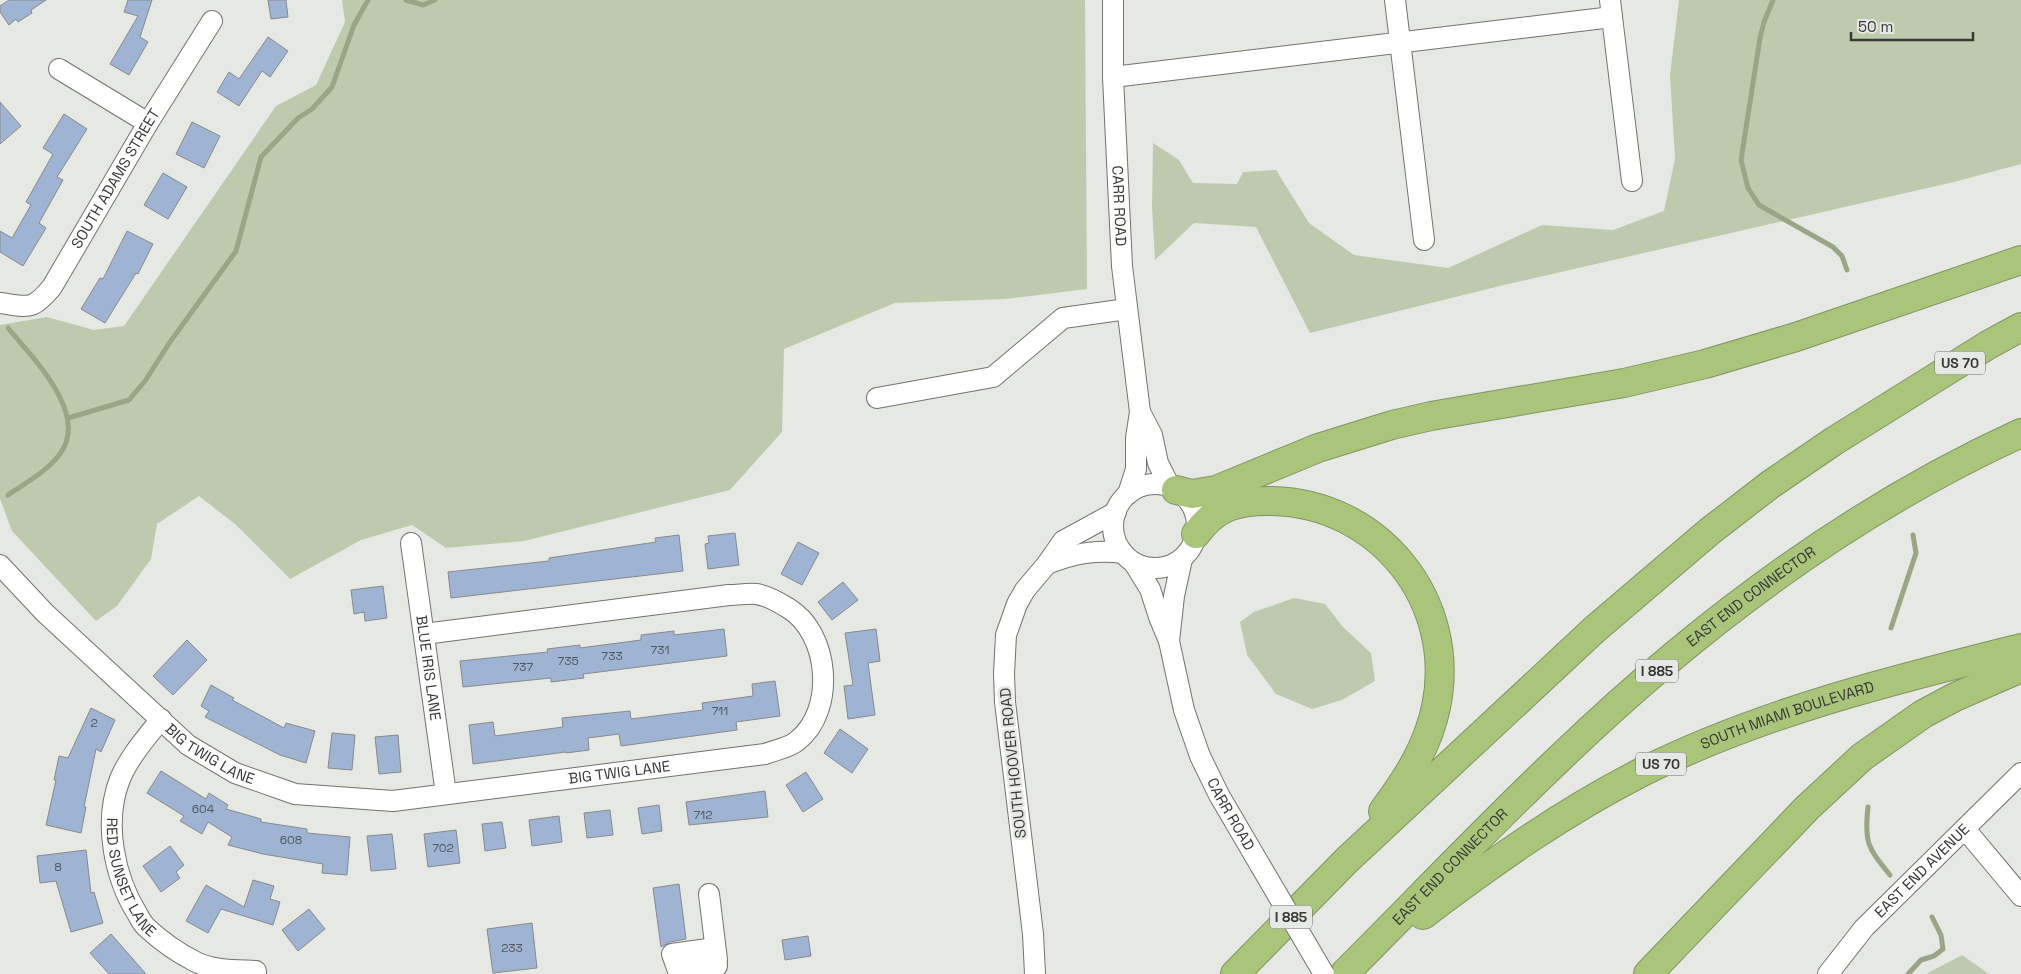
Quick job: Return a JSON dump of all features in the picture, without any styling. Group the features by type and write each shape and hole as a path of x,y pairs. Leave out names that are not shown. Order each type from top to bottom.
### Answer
{"highway":[{"path":"1173,488 1192,494 1216,490 1318,448 1400,423 1624,383 1705,364 1813,332 2021,260"},
{"name":"US 70","path":"1900,401 1988,345 2021,327"},
{"name":"I 885","path":"1235,974 1347,860 1546,674 1674,561 1771,484 1834,441 1900,401 2021,344"},
{"name":"EAST END CONNECTOR","path":"1345,974 1560,757 1699,636 1772,580 1878,510 1942,473 2021,433"},
{"path":"1196,534 1209,518 1232,505 1266,501 1309,504 1330,511 1370,534 1402,564 1424,600 1432,622 1439,662 1436,705 1431,727 1422,749 1402,786 1347,860"},
{"name":"SOUTH MIAMI BOULEVARD","path":"1345,974 1475,875 1516,847 1587,802 1645,771 1736,731 1878,684 2021,648"},
{"path":"1648,974 1807,808 1862,757 1923,714 1955,697 2021,668"}],"street":[{"name":"CARR ROAD","path":"1113,0 1113,77 1122,266 1140,412 1136,438 1136,469 1128,494"},
{"path":"1395,0 1424,240"},
{"path":"1113,77 1400,44 1611,8 1632,181"},
{"name":"SOUTH ADAMS STREET","path":"0,303 28,306 37,304 52,287 148,123 212,22"},
{"path":"59,69 148,123"},
{"path":"877,398 992,377 1063,318 1127,309"},
{"name":"CARR ROAD","path":"1140,412 1152,435 1158,464 1173,488"},
{"path":"1148,485 1162,485 1173,488 1187,500 1194,512 1196,534 1191,548 1182,559 1169,566 1155,569 1128,558 1114,534 1116,512 1128,494 1148,485"},
{"name":"SOUTH HOOVER ROAD","path":"1035,974 1033,934 1008,736 1004,653 1008,627 1025,590 1063,541 1116,512"},
{"name":"BLUE IRIS LANE","path":"411,543 446,794"},
{"name":"SOUTH HOOVER ROAD","path":"1047,564 1089,551 1109,551 1128,558"},
{"name":"CARR ROAD","path":"1128,558 1150,590 1169,641 1184,710 1200,756 1219,795 1324,974"},
{"name":"CARR ROAD","path":"1169,641 1174,616 1174,596 1182,559"},
{"name":"BIG TWIG LANE","path":"0,565 45,614 188,745 235,773 294,794 393,801 765,754 796,742 813,724 824,690 822,658 807,627 789,608 757,594 729,595 424,634"},
{"name":"RED SUNSET LANE","path":"161,720 128,763 120,780 113,806 113,843 120,875 129,901 145,927 197,963 223,970 256,971"},
{"name":"EAST END AVENUE","path":"1828,974 1864,928 2021,773"},
{"path":"1965,829 2021,896"},
{"path":"709,894 717,963"}],"green space":[{"path":"342,0 1085,0 1087,289 1005,299 895,303 784,349 782,432 730,490 524,541 446,548 412,525 361,540 290,579 235,524 199,496 157,524 151,559 117,606 96,621 12,531 0,499 0,325 47,317 94,330 124,326 276,106 316,85 345,22"},
{"path":"1679,0 2021,0 2021,164 1954,182 1504,285 1310,333 1256,227 1194,223 1155,260 1152,207 1153,143 1179,160 1193,183 1237,184 1243,172 1276,170 1309,223 1354,255 1448,268 1542,225 1613,230 1664,211 1675,159 1670,75"},
{"path":"1294,598 1325,604 1343,627 1371,653 1375,681 1342,700 1312,709 1276,694 1247,655 1240,622 1254,612"},
{"path":"1962,955 1989,974 1926,974"}],"building":[{"path":"9,0 46,0 31,10 32,13 18,22 16,19 9,25 0,12 0,6"},
{"path":"128,0 152,0 140,37 148,42 129,75 110,64 138,16 124,12"},
{"path":"268,0 286,0 288,17 271,19"},
{"path":"268,37 288,51 270,77 262,71 239,106 217,92 229,72 239,79"},
{"path":"0,102 21,126 0,144"},
{"path":"64,114 87,129 57,177 63,180 39,223 46,228 23,266 0,252 0,231 12,238 31,205 26,202 53,154 43,148"},
{"path":"192,122 220,136 204,168 176,154"},
{"path":"163,173 187,187 168,219 144,205"},
{"path":"127,231 153,244 138,274 136,273 105,323 81,309 100,278 103,279"},
{"path":"735,533 739,565 708,569 705,544 709,543 708,536"},
{"path":"679,535 683,571 451,598 448,572 549,561 549,558 656,542 655,538"},
{"path":"798,542 819,553 802,585 781,574"},
{"path":"843,582 858,600 832,620 818,602"},
{"path":"383,586 387,618 365,621 364,612 354,614 351,590"},
{"path":"724,629 727,656 583,674 584,678 551,682 551,678 463,687 460,661 548,652 547,649 580,645 580,648 641,640 641,635 674,631 674,635"},
{"path":"876,629 880,661 868,663 875,715 848,719 844,686 853,685 845,633"},
{"path":"187,640 207,660 173,695 153,676"},
{"path":"775,681 780,716 736,722 737,730 621,746 619,734 588,738 589,750 473,764 469,725 493,722 495,736 563,727 562,718 630,711 631,719 703,710 702,703 753,696 752,684"},
{"path":"211,685 234,698 232,700 284,728 286,723 315,731 306,763 280,755 205,717 209,711 201,706"},
{"path":"91,708 115,720 101,752 96,749 84,807 86,807 81,833 46,825 59,756 68,758"},
{"path":"840,729 868,749 852,773 824,753"},
{"path":"332,733 355,735 352,770 328,768"},
{"path":"398,735 401,772 379,774 375,737"},
{"path":"161,771 206,799 209,793 228,805 226,809 261,819 261,822 307,829 307,833 350,837 347,875 322,873 323,864 263,854 228,845 232,837 208,822 202,834 180,821 184,816 147,793"},
{"path":"806,772 823,799 803,812 786,785"},
{"path":"765,791 768,817 689,825 686,802"},
{"path":"659,805 662,831 642,834 638,808"},
{"path":"610,810 613,835 587,838 584,813"},
{"path":"559,816 562,842 532,846 529,820"},
{"path":"502,822 506,848 485,851 482,824"},
{"path":"456,830 460,863 428,867 424,834"},
{"path":"392,834 396,869 371,871 367,836"},
{"path":"170,846 184,865 176,872 180,878 161,892 143,866"},
{"path":"86,850 91,893 94,892 103,923 71,932 56,881 40,883 37,856"},
{"path":"253,880 274,886 270,899 280,902 273,925 221,909 208,933 186,921 206,885 244,907"},
{"path":"679,884 686,939 670,942 661,947 653,888"},
{"path":"309,909 325,929 298,951 282,930"},
{"path":"532,923 537,968 493,973 487,929"},
{"path":"111,934 146,974 109,974 90,953"},
{"path":"808,936 811,956 785,960 782,940"}],"waterway":[{"path":"68,418 129,400 145,381 170,342 236,251 261,157 298,118 312,109 332,87 354,25 368,0"},
{"path":"406,0 423,5 435,0"},
{"path":"1773,0 1760,38 1741,160 1748,188 1759,205 1833,247 1842,256 1847,270"},
{"path":"8,328 43,370 54,387 63,404 68,422 67,438 60,454 43,471 8,495"},
{"path":"1891,628 1916,553 1913,535"},
{"path":"1868,807 1867,837 1869,844 1890,875"},
{"path":"1908,974 1921,960 1934,956 1943,949 1941,935 1932,917"}]}
